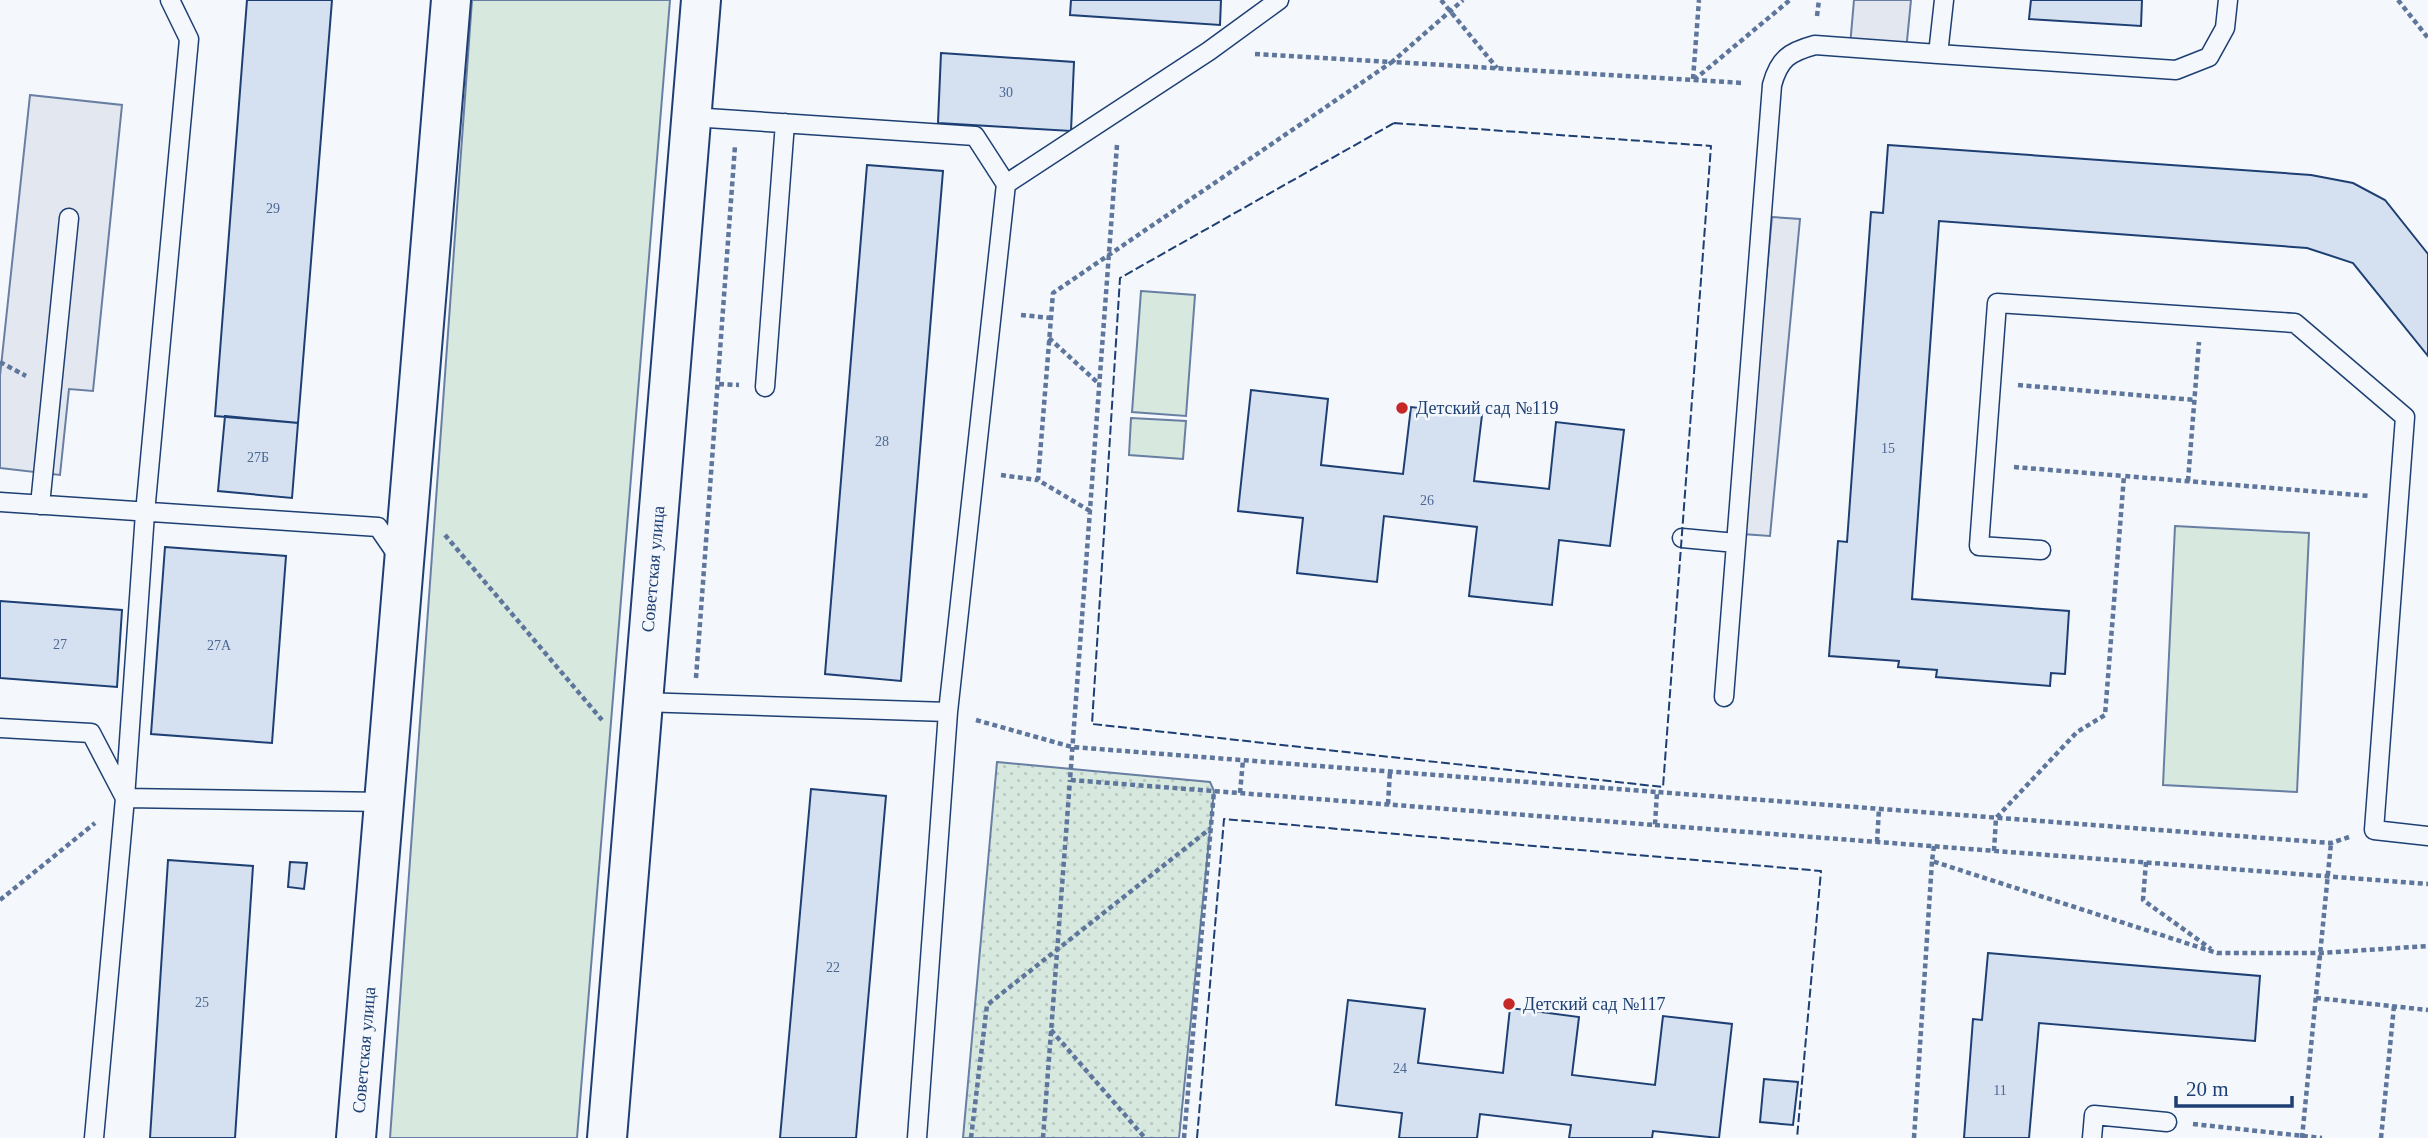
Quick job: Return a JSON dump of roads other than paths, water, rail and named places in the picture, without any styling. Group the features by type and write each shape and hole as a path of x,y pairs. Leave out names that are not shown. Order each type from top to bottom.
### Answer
{"street":[{"name":"Советская улица","path":"356,1138 451,0"},
{"name":"Советская улица","path":"607,1138 701,0"}],"lane":[{"path":"94,1138 125,798 145,513 189,39 170,0"},
{"path":"1006,184 1209,51 1279,0"},
{"path":"1938,54 1944,0"},
{"path":"1724,697 1772,85 1775,71 1783,59 1798,50 1815,45 2175,70 2209,57 2225,28 2228,0"},
{"path":"692,117 975,136 1006,184 948,712 917,1138"},
{"path":"765,387 785,123"},
{"path":"40,505 69,218"},
{"path":"2041,550 1979,546 1997,303 2295,323 2405,417 2374,830 2428,836"},
{"path":"0,502 378,527 404,565"},
{"path":"1682,538 1736,543"},
{"path":"641,702 948,712"},
{"path":"0,728 91,733 125,798"},
{"path":"125,798 384,802"},
{"path":"2092,1138 2094,1115 2176,1123"}],"place":[{"name":"Детский сад №119","path":"1402,408"},
{"name":"Детский сад №117","path":"1509,1004"}]}
